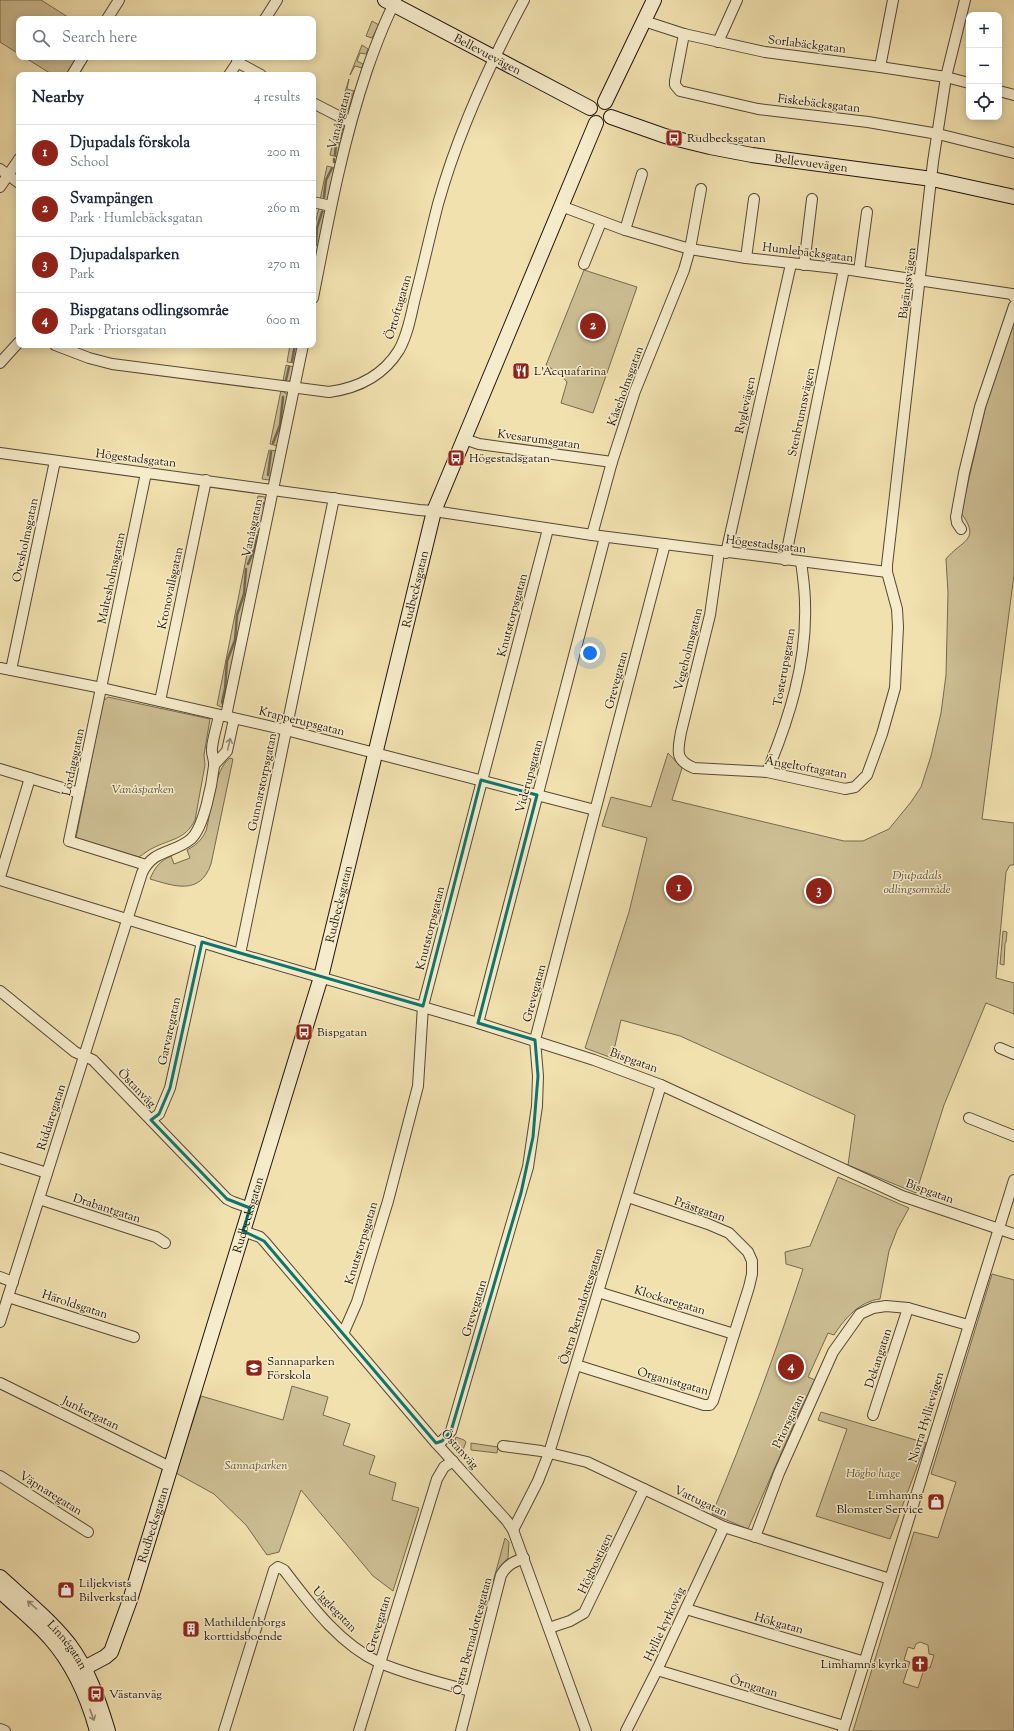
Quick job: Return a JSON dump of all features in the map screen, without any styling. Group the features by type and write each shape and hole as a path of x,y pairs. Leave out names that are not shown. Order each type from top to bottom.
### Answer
{"street":[{"path":"109,16 119,0"},
{"path":"267,16 277,0"},
{"name":"Örtoftagatan","path":"64,348 89,358 112,364 329,392 345,390 372,378 384,368 400,348 409,323 438,204 455,149 494,57 524,0"},
{"path":"605,102 654,0"},
{"path":"718,42 737,0"},
{"path":"880,67 893,0 889,0"},
{"name":"Bågängsvägen","path":"887,572 938,134 946,77 965,0"},
{"name":"Bellevuevägen","path":"392,1 590,108"},
{"name":"Vanåsgatan","path":"316,282 350,122 375,46 392,1"},
{"name":"Sorlabäckgatan","path":"644,21 684,34 766,52 880,67 946,77 966,82"},
{"name":"Fiskebäcksgatan","path":"684,34 675,81 675,85 680,91 758,109 868,122 938,134 1014,153"},
{"path":"74,72 81,60"},
{"path":"231,72 239,60 257,72"},
{"path":"1002,92 1014,95"},
{"path":"605,102 611,107 611,117 605,123 596,123 589,115 590,108 595,103 605,102"},
{"path":"316,104 350,122"},
{"name":"Bellevuevägen","path":"611,117 665,136 710,147 752,155 932,179 1014,197"},
{"name":"Rudbecksgatan","path":"79,1670 105,1657 114,1647 321,977 434,510 596,123"},
{"path":"0,187 16,164"},
{"path":"0,169 16,181"},
{"path":"625,230 642,174"},
{"name":"Kåseholmsgatan","path":"592,535 612,462 636,391 684,270 690,249 701,189"},
{"path":"746,258 754,199"},
{"path":"804,265 812,199"},
{"path":"316,203 331,206"},
{"name":"Humlebäcksgatan","path":"561,206 601,222 690,249 791,264 859,271 1012,294 1014,297"},
{"path":"859,271 867,212"},
{"path":"584,264 601,222"},
{"name":"Ryglevägen","path":"723,552 791,264"},
{"name":"Stenbrunnsvägen","path":"785,560 844,269"},
{"path":"961,529 957,523 956,516 964,473 980,407 1014,306"},
{"path":"0,363 16,345"},
{"name":"Vanåsgatan","path":"226,717 302,348"},
{"name":"Kvesarumsgatan","path":"464,439 479,444 612,462"},
{"name":"Högestadsgatan","path":"0,453 419,510 434,510 605,537 887,572"},
{"name":"Ovesholmsgatan","path":"11,670 55,461"},
{"name":"Maltesholmsgatan","path":"102,688 146,473"},
{"name":"Kronovallsgatan","path":"160,701 206,480"},
{"name":"Gunnarstorpsgatan","path":"240,954 334,498"},
{"name":"Knutstorpsgatan","path":"343,1334 357,1302 388,1201 418,1086 424,1006 481,780 548,529"},
{"name":"Viderupsgatan","path":"478,1023 605,537"},
{"name":"Grevegatan","path":"436,1443 442,1441 451,1431 528,1167 537,1106 538,1076 535,1040 665,544"},
{"name":"Vegeholmsgatan","path":"678,752 681,732 710,615 723,552"},
{"name":"Tosterupsgatan","path":"767,772 787,722 798,675 803,645 805,605 801,562"},
{"name":"Ängeltoftagatan","path":"678,752 680,759 686,765 694,768 767,772 845,789 855,787 867,774 890,710 895,688 898,627 897,609 887,572"},
{"name":"Krapperupsgatan","path":"0,668 102,688 286,730 596,810"},
{"name":"Lördagsgatan","path":"102,688 68,841 146,865"},
{"path":"214,765 227,751 226,717"},
{"path":"127,920 146,865 159,854 190,840 196,833 204,815 214,765 212,749 226,717"},
{"path":"0,769 79,793"},
{"path":"0,877 30,778"},
{"name":"Bispgatan","path":"0,880 240,954 424,1006 594,1060 661,1084 902,1196 1014,1234"},
{"name":"Riddaregatan","path":"0,1322 127,920"},
{"name":"Garvaregatan","path":"151,1120 159,1114 170,1088 202,942"},
{"name":"Östanväg","path":"0,992 75,1052 93,1060 227,1199 250,1208"},
{"path":"1000,1048 1014,1054"},
{"name":"Östra Bernadottesgatan","path":"513,1530 538,1481 549,1453 628,1197 661,1084"},
{"path":"970,1118 1014,1136"},
{"path":"0,1158 47,1173"},
{"name":"Norra Hyllievägen","path":"843,1729 865,1662 997,1229 1014,1180"},
{"name":"Prästgatan","path":"628,1197 708,1224 729,1233 748,1252 752,1261"},
{"name":"Drabantgatan","path":"39,1199 156,1237 165,1243"},
{"name":"Östanväg","path":"242,1231 260,1237 264,1241 436,1443 507,1521 513,1530 524,1558 586,1731"},
{"name":"Organistgatan","path":"576,1365 704,1405 710,1405 713,1401 750,1281 752,1261"},
{"path":"0,1278 12,1282"},
{"name":"Klockaregatan","path":"598,1292 734,1334"},
{"name":"Häroldsgatan","path":"8,1297 134,1337"},
{"name":"Priorsgatan","path":"755,1537 785,1459 833,1352 860,1314 873,1308 886,1306 908,1308 968,1325"},
{"name":"Dekangatan","path":"873,1415 908,1308"},
{"name":"Junkergatan","path":"0,1383 170,1467"},
{"name":"Vattugatan","path":"503,1446 549,1453 587,1462 724,1527 890,1579"},
{"name":"Grevegatan","path":"359,1731 438,1479 444,1467 453,1461"},
{"name":"Väpnaregatan","path":"0,1476 88,1532"},
{"name":"Högbostigen","path":"549,1628 574,1620 584,1614 644,1489"},
{"name":"Hyllie kyrkoväg","path":"626,1731 657,1670 724,1527"},
{"name":"Östra Bernadottesgatan","path":"461,1731 502,1575 506,1568 514,1561 524,1558"},
{"name":"Ugglegatan","path":"224,1731 274,1570 278,1567 284,1570 320,1614 337,1632 357,1649 380,1662 424,1678 471,1691"},
{"name":"Linnégatan","path":"0,1578 46,1618 69,1645 79,1670 97,1731"},
{"name":"Linnégatan","path":"0,1592 50,1638 79,1670 96,1694 108,1731"},
{"name":"Hökgatan","path":"686,1609 865,1662"},
{"name":"Örngatan","path":"657,1670 843,1729"},
{"path":"0,1729 5,1731"}],"highlighted area":[{"path":"481,780 537,795 478,1023 535,1040 538,1076 533,1137 521,1193 451,1431 442,1441 436,1443 264,1241 243,1231 250,1208 227,1199 151,1120 159,1114 170,1088 202,942 423,1006"}],"green space":[{"path":"0,0 41,0 66,16 16,16 16,52 0,42"},
{"path":"372,21 379,25 372,38 366,36"},
{"path":"362,45 368,49 366,54 360,53 357,61 363,64 362,68 355,66 350,75"},
{"path":"29,60 77,60 69,72 48,72"},
{"path":"349,79 347,89 354,91 349,108 346,112 339,112"},
{"path":"338,120 343,125 341,139 334,137"},
{"path":"333,142 341,143 338,157 330,155"},
{"path":"327,166 335,168 328,198 325,201 320,200"},
{"path":"319,207 325,213 319,246 316,246 316,220"},
{"path":"584,270 637,287 593,413 561,403 567,382 561,375 546,365"},
{"name":"Djupadals odlingsområde","path":"1014,322 1014,575 982,819 1014,823 1014,865 1010,865 1006,872 996,978 1014,983 1014,1014 986,1003 944,1105 916,1193 848,1165 855,1115 680,1036 621,1020 612,1058 585,1048 629,912 647,838 602,826 611,797 651,807 668,753 682,768 672,800 844,841 863,841 889,829 921,787 931,756 941,713 946,675 948,593 946,559 967,539 969,535 970,529 961,513 986,405"},
{"path":"289,348 298,348 295,363 287,362"},
{"path":"286,365 294,367 291,379 288,382 283,381"},
{"path":"281,390 288,395 278,446 270,444"},
{"path":"269,450 277,451 269,480 262,479"},
{"path":"258,496 265,497 266,503 260,533 251,531"},
{"path":"251,534 259,535 224,704 221,707 217,705"},
{"name":"Vanåsparken","path":"108,697 210,719 204,755 205,765 195,820 187,832 151,849 139,857 76,838 103,701"},
{"path":"230,758 233,759 211,864 206,874 200,881 193,885 185,886 177,886 150,879 158,865 163,860 171,856 174,864 190,858 187,850 198,842 206,831 217,781 220,772"},
{"path":"1003,931 1007,932 1004,965 1000,964"},
{"path":"838,1177 909,1208 897,1230 889,1251 880,1299 873,1300 859,1307 848,1317 834,1335 828,1333 808,1377 815,1380 800,1410 748,1529 712,1514 760,1392 803,1269 786,1264 785,1252 810,1246"},
{"path":"992,1274 1014,1280 1014,1731 853,1731 914,1532 938,1538 956,1482 931,1474","holes":["920,1642 928,1645 929,1654 934,1655 930,1668 925,1666 918,1688 903,1683 910,1662 904,1660 908,1647 914,1649 916,1644"]},
{"name":"Sannaparken","path":"292,1386 328,1397 323,1415 350,1424 343,1445 375,1456 369,1474 396,1483 392,1500 419,1508 393,1591 373,1576 301,1490 279,1552 267,1555 246,1525 214,1494 176,1473 201,1396 283,1420"},
{"name":"Högbo hage","path":"821,1412 926,1443 890,1539 816,1516 847,1429 818,1420"},
{"path":"456,1437 466,1442 460,1457 453,1446"},
{"path":"471,1443 498,1447 497,1453 471,1450"},
{"path":"505,1538 509,1542 508,1558 501,1566 496,1583 493,1582"}],"waterway":[{"path":"342,110 345,102 351,94"},
{"path":"336,136 339,125"},
{"path":"338,128 343,129"},
{"path":"335,155 336,143"},
{"path":"324,197 326,180 332,168"},
{"path":"316,244 317,228 322,212"},
{"path":"292,361 294,348"},
{"path":"286,380 289,367"},
{"path":"273,443 280,425 283,397"},
{"path":"268,475 271,452"},
{"path":"255,531 258,514 263,503"},
{"path":"248,564 254,550 256,536"},
{"path":"223,704 227,661 235,640 237,615 244,594 246,569"}],"place":[{"name":"Rudbecksgatan","path":"674,138"},
{"name":"Svampängen","path":"593,326"},
{"name":"L'Acquafarina","path":"521,371"},
{"name":"Högestadsgatan","path":"456,458"},
{"name":"Djupadals förskola","path":"679,888"},
{"name":"Djupadalsparken","path":"819,891"},
{"name":"Bispgatan","path":"304,1032"},
{"name":"Bispgatans odlingsområe","path":"791,1367"},
{"name":"Sannaparken Förskola","path":"254,1368"},
{"name":"Limhamns Blomster Service","path":"936,1502"},
{"name":"Liljekvists Bilverkstad","path":"66,1590"},
{"name":"Mathildenborgs korttidsboende","path":"191,1629"},
{"name":"Limhamns kyrka","path":"920,1664"},
{"name":"Västanväg","path":"96,1694"}]}
